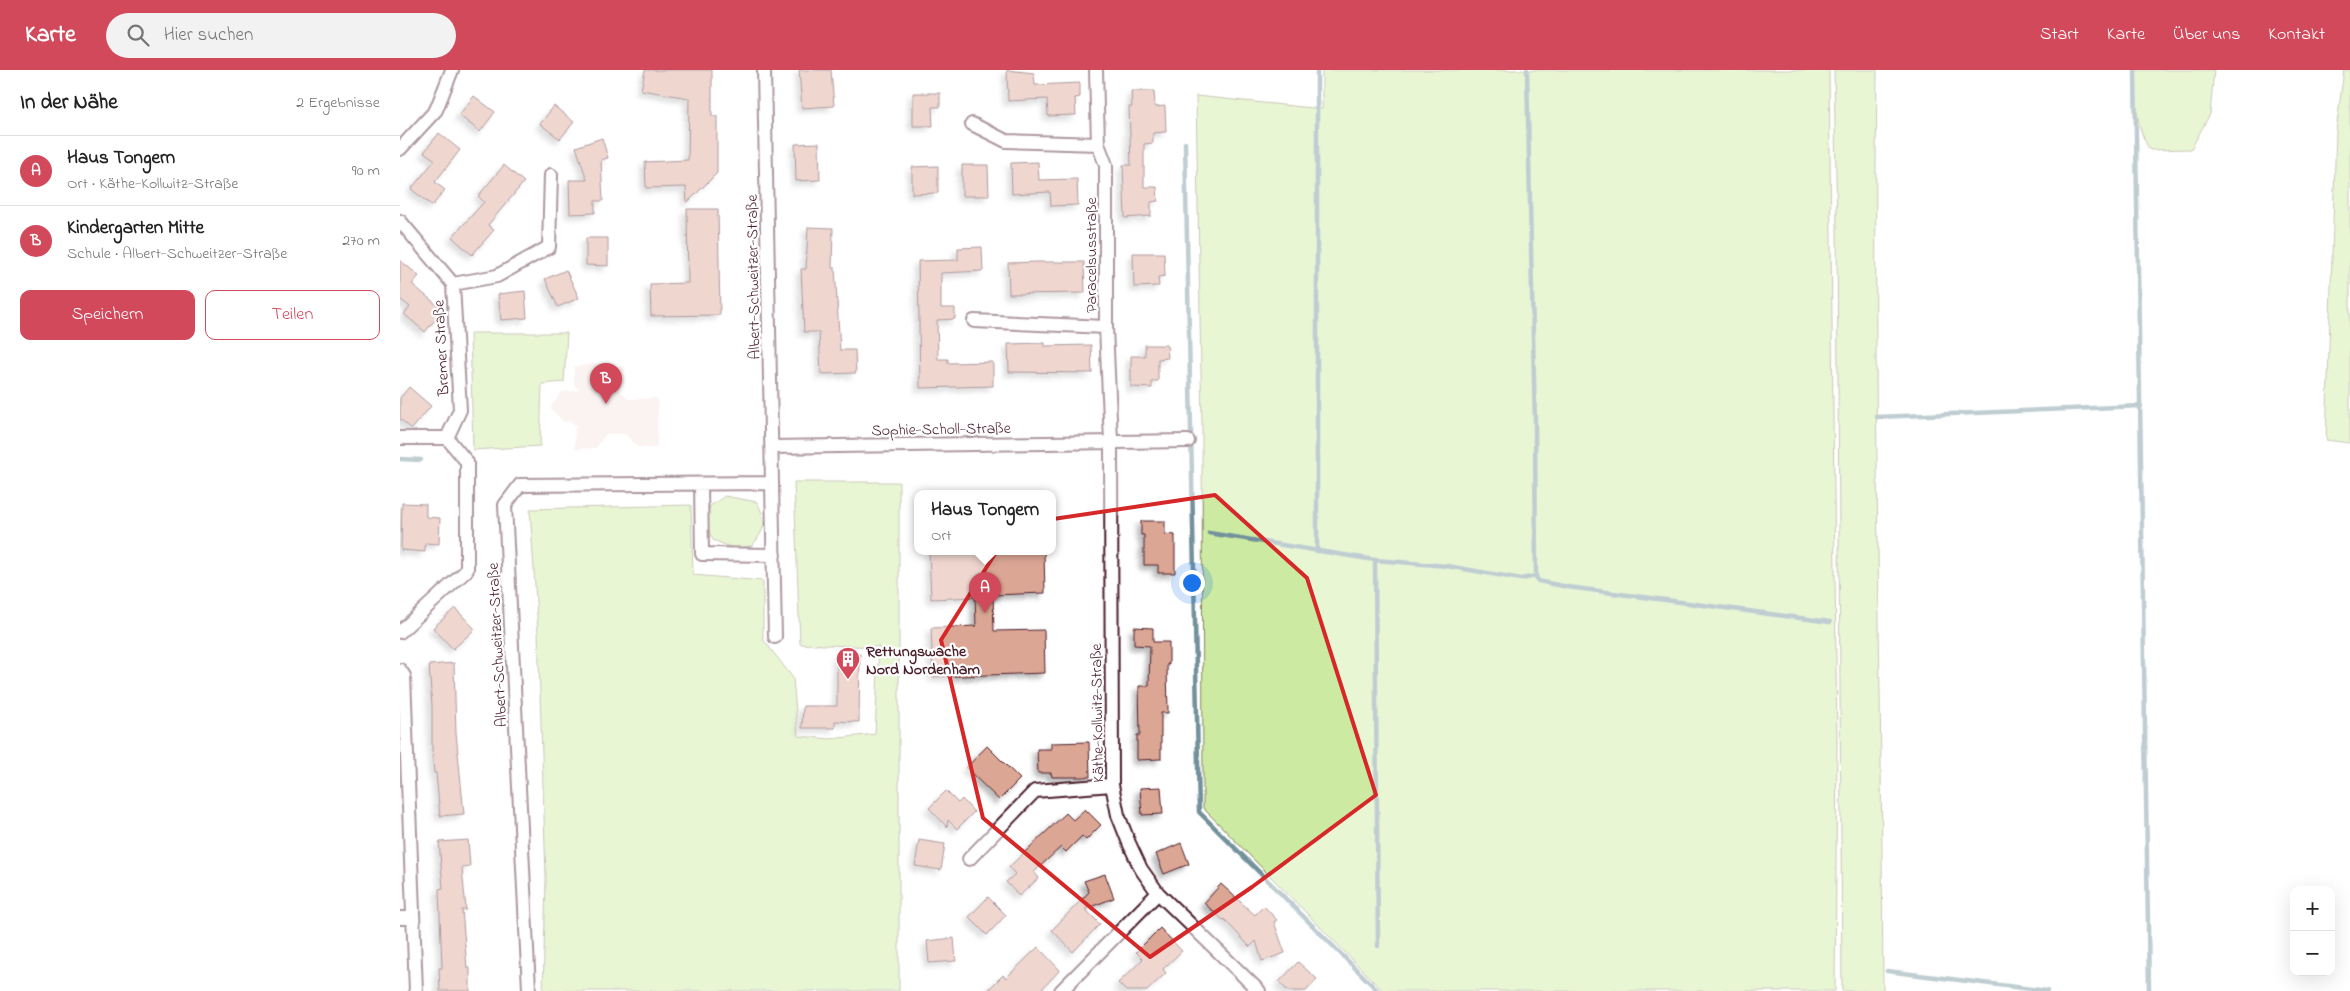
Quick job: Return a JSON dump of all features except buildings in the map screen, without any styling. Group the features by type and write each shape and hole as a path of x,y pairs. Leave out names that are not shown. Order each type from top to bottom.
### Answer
{"street":[{"path":"400,149 436,110 452,70"},
{"name":"Albert-Schweitzer-Straße","path":"764,70 775,637"},
{"name":"Paracelsusstraße","path":"1096,70 1098,144 1106,165 1106,327 1111,442"},
{"path":"972,124 1006,141 1098,144"},
{"name":"Bremer Straße","path":"453,284 497,276 548,247 550,175"},
{"name":"Bremer Straße","path":"400,221 453,284 460,410 447,438"},
{"path":"974,321 1106,327"},
{"path":"400,438 447,438 467,462 467,570 400,632"},
{"name":"Sophie-Scholl-Straße","path":"772,447 1188,441"},
{"name":"Käthe-Kollwitz-Straße","path":"1111,442 1112,785 1118,815 1142,869 1158,893 1259,991"},
{"name":"Albert-Schweitzer-Straße","path":"529,989 505,505 520,485 772,483"},
{"path":"701,484 702,554 774,555"},
{"path":"400,670 404,676 416,991"},
{"path":"969,859 1036,791 1112,785"},
{"path":"1061,991 1158,893"},
{"path":"400,918 413,918"}],"highlighted area":[{"path":"1215,495 1307,578 1376,795 1252,887 1150,957 983,818 941,640 1013,525"}],"shaded area":[{"path":"599,363 625,367 624,382 618,389 629,399 658,398 657,448 638,447 625,434 606,434 596,448 575,449 575,429 577,427 570,421 564,422 550,408 562,392 580,390 574,385 574,367"}],"green space":[{"path":"1322,70 1829,70 1837,744 1835,991 1383,991 1203,808 1202,427 1196,96 1322,109"},
{"path":"1834,70 1877,70 1876,300 1883,991 1842,991 1837,227"},
{"path":"2136,70 2214,70 2210,114 2191,149 2150,150 2141,131 2137,112"},
{"path":"2344,70 2350,70 2350,443 2326,440 2336,131"},
{"path":"470,333 567,333 564,382 542,384 540,446 473,450"},
{"path":"794,482 899,482 899,991 543,991 546,878 538,632 530,509 691,505 693,575 763,581 763,639 793,678 798,736 830,739 875,734 879,647 800,644"},
{"path":"725,496 757,502 764,525 752,546 733,548 713,540 705,524 710,506"}],"waterway":[{"path":"1317,70 1317,551"},
{"path":"1527,70 1535,424 1536,576 1538,581 1568,587 1830,622"},
{"path":"2135,70 2149,991"},
{"path":"1185,143 1199,812 1378,991"},
{"path":"1877,417 2141,406"},
{"path":"400,459 421,460"},
{"path":"1209,533 1375,560 1447,566 1521,579 1536,576"},
{"path":"1375,560 1378,946"},
{"path":"1887,971 2047,991"}],"place":[{"name":"Kindergarten Mitte","path":"606,404"},
{"name":"Haus Tongern","path":"985,613"},
{"name":"Rettungswache Nord Nordenham","path":"848,680"}]}
